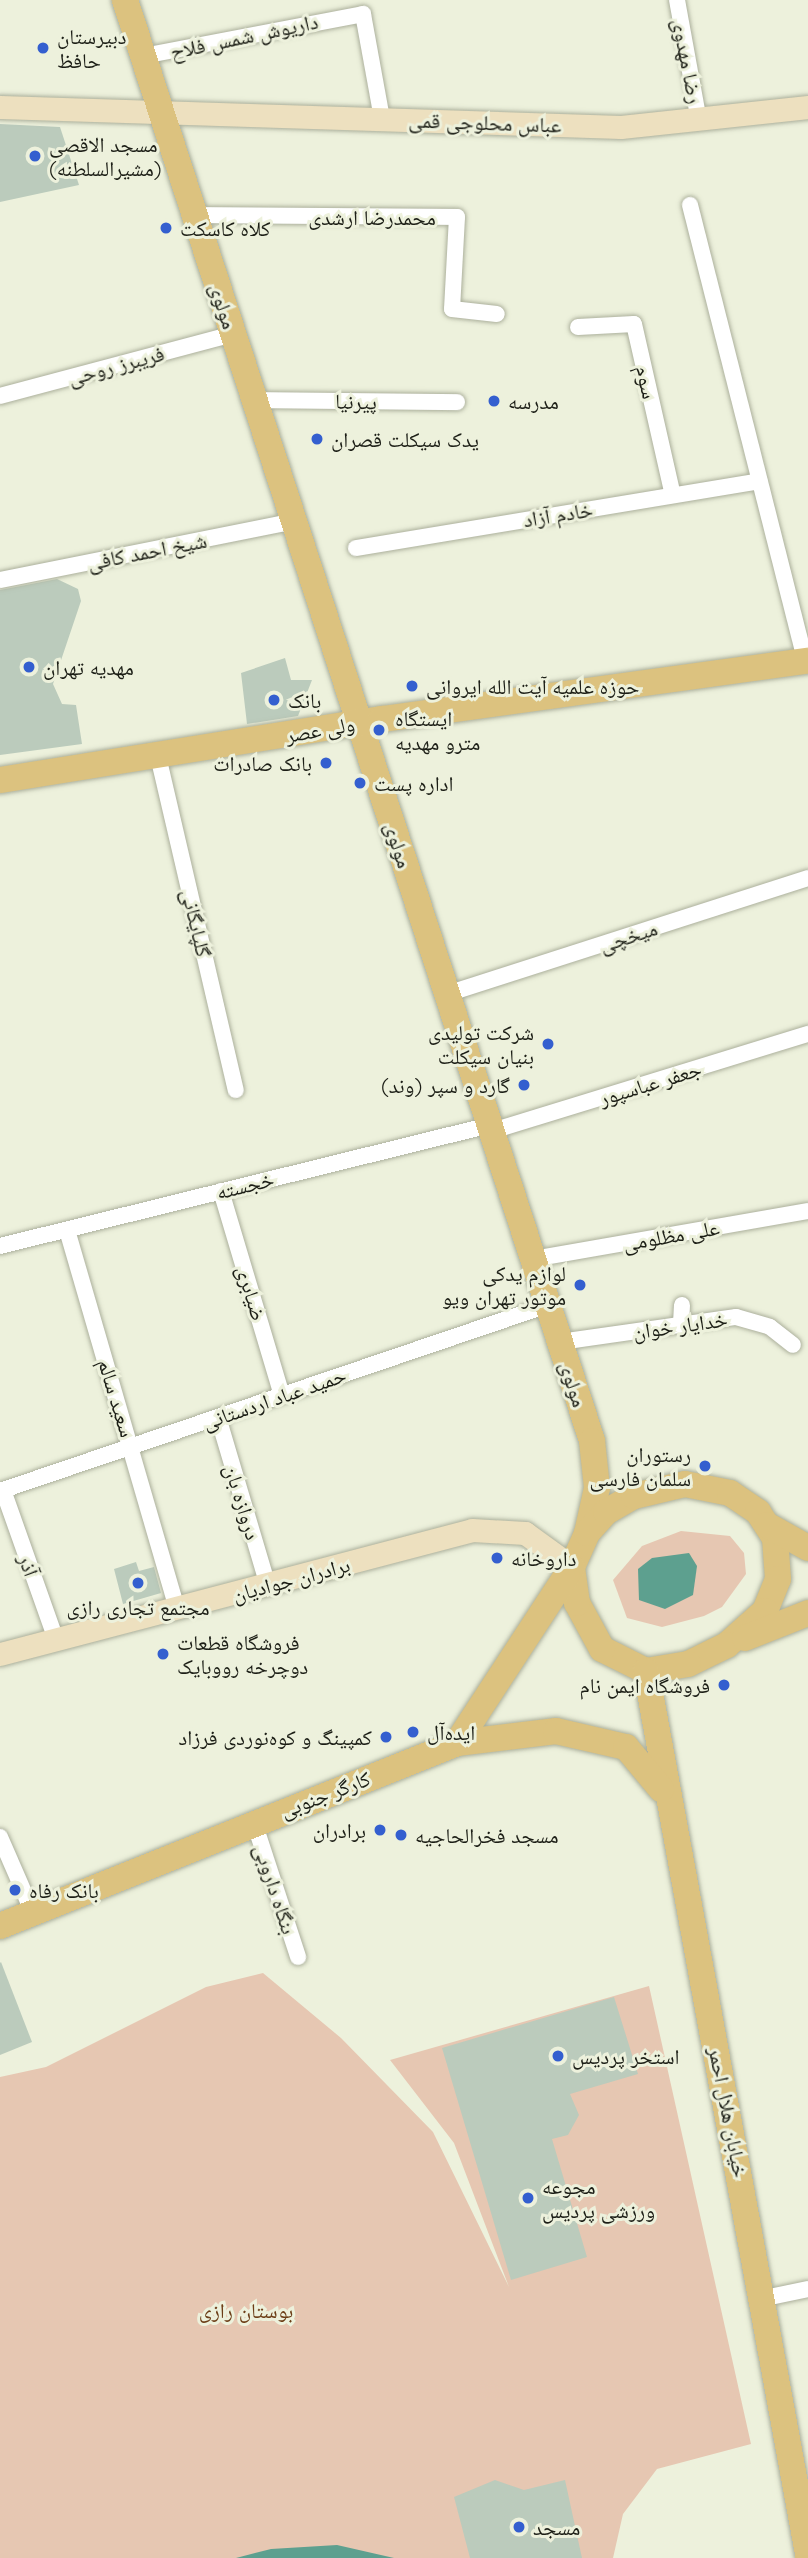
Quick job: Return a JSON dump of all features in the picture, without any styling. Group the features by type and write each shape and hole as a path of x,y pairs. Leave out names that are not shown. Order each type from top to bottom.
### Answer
{"main road":[{"name":"مولوی","path":"125,0 560,1342 597,1470 587,1533"},
{"name":"ولی عصر","path":"0,780 359,722 806,661"},
{"path":"457,1743 572,1567 587,1533 606,1512 634,1496 685,1484 730,1493 767,1525 808,1548"},
{"path":"727,1645 773,1597 779,1553 767,1525"},
{"path":"572,1567 577,1603 601,1648 646,1671 688,1664 727,1645 808,1613"},
{"name":"خیابان هلال احمر","path":"646,1671 664,1793 765,2298 800,2451 808,2554"},
{"name":"کارگر جنوبی","path":"0,1926 254,1822 457,1743 556,1731 626,1747 664,1793"}],"street":[{"name":"رضا مهدوی","path":"677,0 699,121"},
{"name":"داریوش شمس فلاح","path":"143,56 363,14 382,119"},
{"name":"عباس محلوجی قمی","path":"0,107 621,127 699,121 808,107"},
{"path":"690,205 806,661"},
{"name":"محمدرضا ارشدی","path":"195,215 457,217 452,309 497,314"},
{"name":"سوم","path":"578,327 634,324 673,495"},
{"name":"فریبرز روحی","path":"0,396 233,334"},
{"name":"پیرنیا","path":"255,400 457,402"},
{"name":"خادم آزاد","path":"356,548 759,481"},
{"name":"شیخ احمد کافی","path":"0,580 294,521"},
{"name":"گلپایگانی","path":"158,756 236,1090"},
{"name":"میخچی","path":"447,994 808,878"},
{"name":"جعفر عباسپور","path":"491,1128 808,1034"},
{"name":"خجسته","path":"0,1246 491,1128"},
{"name":"ضیابری","path":"221,1191 282,1395"},
{"name":"علی مظلومی","path":"533,1259 808,1211"},
{"name":"سعید سالم","path":"67,1230 132,1446 177,1609"},
{"name":"حمید عباد اردستانی","path":"1,1491 548,1305"},
{"path":"681,1324 682,1305"},
{"name":"خدایار خوان","path":"560,1342 736,1317 770,1328 793,1345"},
{"name":"دروازه بان","path":"218,1417 268,1586"},
{"name":"آذر","path":"1,1491 56,1640"},
{"name":"برادران جوادیان","path":"0,1654 494,1527 525,1534 572,1567"},
{"name":"بنگاه داروبی","path":"254,1822 298,1957"},
{"path":"0,1837 33,1913"},
{"path":"765,2298 808,2289"}],"green space":[{"path":"681,1531 730,1536 744,1553 746,1574 722,1607 704,1616 662,1627 627,1618 613,1580 642,1546"},
{"name":"بوستان رازی","path":"263,1973 341,2038 433,2132 509,2287 454,2143 390,2060 649,1986 751,2444 657,2469 623,2514 613,2558 0,2558 0,2077 46,2067 206,1987"}],"water":[{"path":"689,1553 697,1566 693,1595 665,1609 639,1600 638,1569 652,1558"},
{"path":"337,2545 394,2558 236,2558 271,2549"}],"building":[{"name":"مسجد الاقصی (مشیرالسلطنه)","path":"0,124 60,127 79,185 0,202"},
{"name":"مهدیه تهران","path":"57,579 78,589 81,601 53,684 62,704 76,705 82,744 0,755 0,590"},
{"name":"بانک","path":"285,658 291,680 312,680 298,716 247,724 241,673"},
{"name":"مجتمع تجاری رازی","path":"136,1562 139,1571 154,1567 161,1593 123,1604 114,1569"},
{"path":"0,1963 32,2042 0,2055"},
{"path":"614,1997 638,2074 570,2094 579,2115 568,2135 552,2139 587,2257 511,2280 442,2048"},
{"name":"مسجد","path":"495,2480 524,2490 565,2480 582,2558 470,2558 454,2497"}],"place":[{"name":"دبیرستان حافظ","path":"43,48"},
{"name":"مسجد الاقصی (مشیرالسلطنه)","path":"35,156"},
{"name":"کلاه کاسکت","path":"166,228"},
{"name":"مدرسه","path":"494,401"},
{"name":"یدک سیکلت قصران","path":"317,439"},
{"name":"مهدیه تهران","path":"29,667"},
{"name":"حوزه علمیه آیت‌ الله ایروانی","path":"412,686"},
{"name":"بانک","path":"274,700"},
{"name":"ایستگاه مترو مهدیه","path":"379,730"},
{"name":"بانک صادرات","path":"326,763"},
{"name":"اداره پست","path":"360,783"},
{"name":"شرکت تولیدی بنیان سیکلت","path":"548,1044"},
{"name":"گارد و سپر (وند)","path":"524,1085"},
{"name":"لوازم یدکی موتور تهران ویو","path":"580,1285"},
{"name":"رستوران سلمان فارسی","path":"705,1466"},
{"name":"داروخانه","path":"497,1558"},
{"name":"مجتمع تجاری رازی","path":"138,1583"},
{"name":"فروشگاه قطعات دوچرخه رووبایک","path":"163,1654"},
{"name":"فروشگاه ایمن نام","path":"724,1685"},
{"name":"ایده‌آل","path":"413,1732"},
{"name":"کمپینگ و کوه‌نوردی فرزاد","path":"386,1737"},
{"name":"برادران","path":"380,1830"},
{"name":"مسجد فخرالحاجیه","path":"401,1835"},
{"name":"بانک رفاه","path":"15,1890"},
{"name":"استخر پردیس","path":"558,2056"},
{"name":"مجوعه ورزشی پردیس","path":"528,2198"},
{"name":"مسجد","path":"519,2527"}]}
